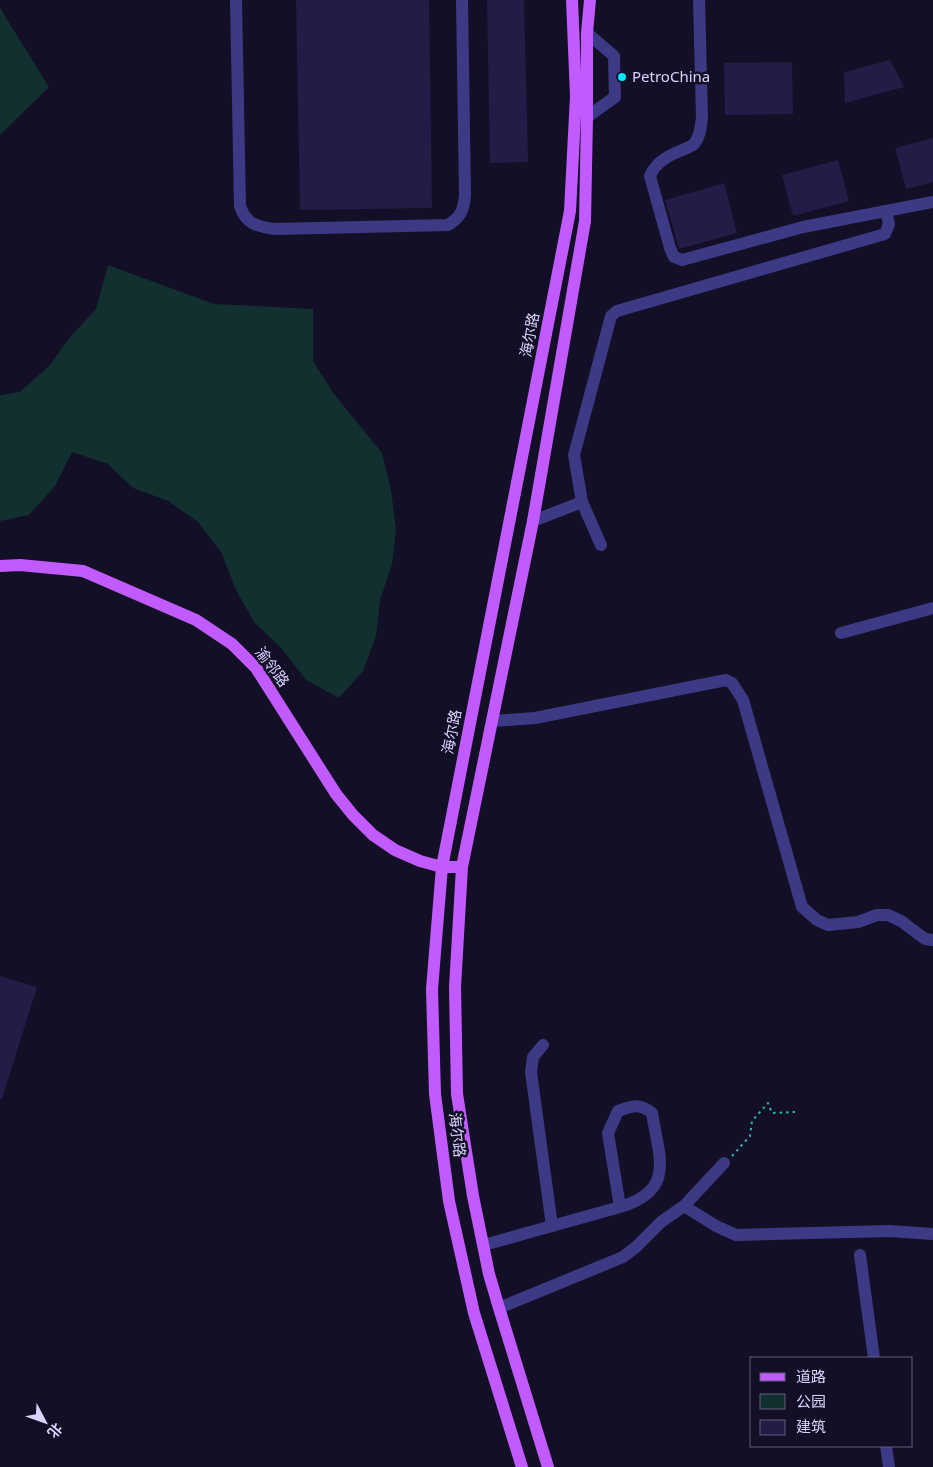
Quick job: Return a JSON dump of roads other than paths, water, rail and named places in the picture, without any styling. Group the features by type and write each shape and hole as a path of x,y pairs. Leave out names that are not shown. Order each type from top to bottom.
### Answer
{"main road":[{"name":"海尔路","path":"522,1467 474,1313 449,1201 436,1094 432,989 442,867 570,211 576,96 572,0"},
{"name":"海尔路","path":"548,1467 489,1274 473,1196 457,1094 455,987 462,867 533,521 585,221 588,117 586,33 590,0"},
{"name":"渝邻路","path":"0,566 20,565 83,571 196,620 232,644 256,668 336,794 373,835 395,850 420,860 442,867 462,867"}],"street":[{"path":"236,0 240,206 244,216 250,223 274,229 448,225 460,215 464,208 465,196 462,0"},
{"path":"699,0 701,130 693,145 659,162 653,168 650,176 674,257 682,260 802,227 933,202"},
{"path":"586,33 614,56 615,97 588,117"},
{"path":"601,545 582,502 574,455 611,316 617,311 885,234 889,224 886,211"},
{"path":"533,521 582,502"},
{"path":"841,633 933,608"},
{"path":"493,721 535,718 726,680 732,683 742,700 802,907 817,920 828,925 858,922 877,915 888,915 901,921 925,939 933,940"},
{"path":"543,1046 532,1057 531,1072 552,1226"},
{"path":"484,1244 629,1204 653,1190 659,1179 660,1166 652,1113 645,1108 633,1106 618,1111 608,1133 620,1206"},
{"path":"499,1308 623,1257 661,1222 684,1206 724,1163"},
{"path":"684,1206 716,1226 736,1235 890,1231 933,1234"},
{"path":"860,1255 874,1357"},
{"path":"886,1447 889,1467"}],"place":[{"name":"PetroChina","path":"622,77"}]}
